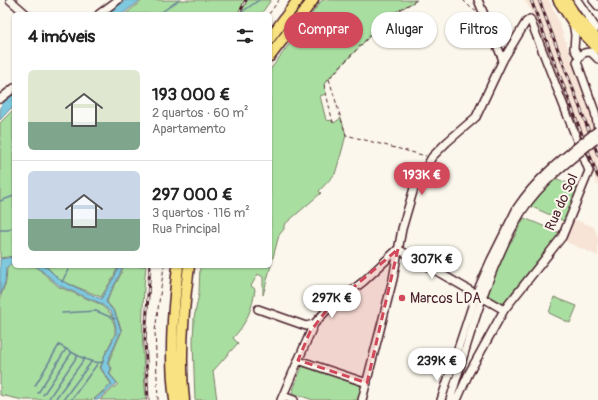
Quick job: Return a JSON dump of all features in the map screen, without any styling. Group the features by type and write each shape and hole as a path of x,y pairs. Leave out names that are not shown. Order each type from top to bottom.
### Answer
{"highway":[{"path":"272,35 298,0"},
{"path":"272,53 312,0"},
{"path":"175,400 172,345 174,300 178,268"},
{"path":"184,400 182,346 184,302 189,268"}],"main road":[{"path":"558,0 573,23 596,50"},
{"path":"566,0 576,16 596,32"}],"street":[{"path":"10,0 24,12"},
{"path":"102,12 118,0"},
{"path":"362,400 393,279 398,249 414,188 432,157 476,117 503,60 478,0"},
{"path":"577,0 596,32"},
{"path":"593,0 598,6"},
{"name":"Rua do Sol","path":"457,400 469,373 504,310 562,237 589,171 530,19 526,22 503,60"},
{"path":"573,23 576,35 574,49 579,57"},
{"path":"520,210 525,195 551,167 598,129 597,111 578,62 579,57 584,52 596,50 598,59"},
{"path":"0,99 12,90"},
{"path":"450,400 490,260 520,210 556,171 598,138"},
{"path":"398,249 504,310"},
{"path":"294,400 282,398 314,324 326,311 364,281 398,249"},
{"path":"441,400 479,296"},
{"path":"258,308 306,326 314,324"},
{"path":"298,360 367,383"}],"path":[{"path":"271,12 280,0"},
{"path":"333,124 324,84 389,16 417,0"},
{"path":"463,0 472,9 482,10"},
{"path":"329,79 346,136 432,157"},
{"path":"158,400 155,331 164,268"}],"highlighted area":[{"path":"398,249 367,383 298,360 310,332 326,311"}],"shaded area":[{"path":"524,0 549,0 558,20 591,111 593,128 598,143 598,187 543,42 529,7"},
{"path":"571,218 594,227 598,238 598,256 562,240"}],"green space":[{"path":"143,0 271,0 262,12 128,12"},
{"path":"322,0 417,0 396,12 371,12 371,35 363,43 363,12 313,12"},
{"path":"286,48 358,48 324,84 326,94 320,96 326,120 333,121 334,123 341,118 346,135 335,174 319,191 321,193 284,225 284,229 279,235 272,261 272,67"},
{"path":"12,111 12,256 0,258 0,123"},
{"path":"555,178 581,189 566,222 530,206"},
{"path":"524,218 560,233 555,244 506,306 487,296 508,241 512,241"},
{"path":"12,264 12,268 37,268 59,287 100,304 111,314 115,327 115,334 100,368 111,384 93,400 23,400 0,395 0,298 6,282 7,268"},
{"path":"48,268 117,268 101,297 60,280"},
{"path":"123,268 146,268 143,300 143,333 146,400 100,400 118,384 110,374 112,368 108,363 122,331 115,312 107,302"},
{"path":"200,268 270,268 263,295 263,277 258,274 251,286 255,289 251,309 242,327 233,338 238,343 213,371 217,400 195,400 193,342 194,318 199,294"},
{"path":"554,297 577,306 570,323 549,313"},
{"path":"302,366 362,386 359,400 313,400 292,393"}],"water":[{"path":"126,0 141,0 125,12 109,12"},
{"path":"12,94 12,108 0,120 2,104 6,98"},
{"path":"12,257 12,263 6,268 5,282 0,295 0,259"},
{"path":"38,268 47,268 60,280 101,299 118,268 122,268 106,302 115,313 121,331 107,363 111,368 109,374 117,383 98,400 94,400 112,384 101,368 105,355 116,334 116,327 112,313 100,303 60,286"}],"waterway":[{"path":"162,12 179,0"},
{"path":"242,12 259,0"},
{"path":"0,201 12,197"},
{"path":"0,230 8,230 12,228"},
{"path":"62,282 69,268"},
{"path":"62,313 96,311 115,319"},
{"path":"35,386 59,345 92,362 103,362"},
{"path":"38,393 66,349"},
{"path":"43,395 72,352"},
{"path":"49,398 78,355"},
{"path":"56,398 85,358"},
{"path":"63,400 92,361"},
{"path":"71,400 98,363"}],"railway":[{"path":"240,12 246,0"},
{"path":"531,0 598,177"},
{"path":"539,0 598,155"},
{"path":"148,400 145,340 150,268"}],"place":[{"name":"Marcos LDA","path":"402,298"}]}
